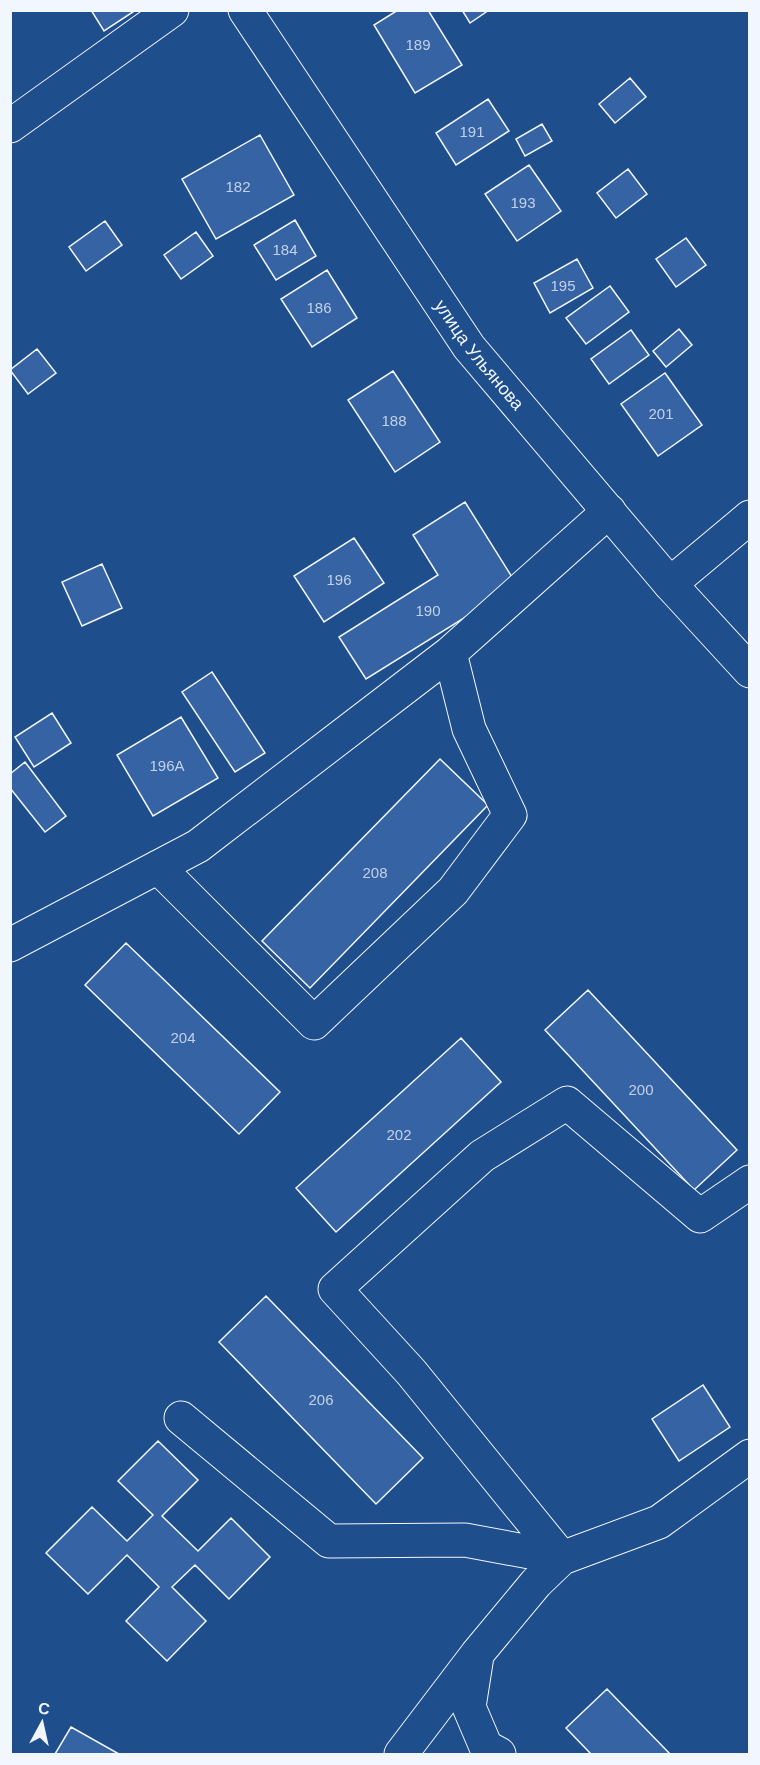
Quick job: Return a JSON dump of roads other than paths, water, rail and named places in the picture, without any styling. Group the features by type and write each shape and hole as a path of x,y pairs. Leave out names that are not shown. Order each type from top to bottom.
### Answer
{"street":[{"path":"10,126 172,10"},
{"name":"улица Ульянова","path":"245,10 469,347 670,584 750,671"},
{"path":"10,945 198,846 450,653 609,511"},
{"path":"670,584 750,517"},
{"path":"158,867 314,1023 453,891 510,815 469,729 450,653"},
{"path":"562,1558 411,1372 335,1289 482,1156 567,1103 700,1216 750,1182"},
{"path":"181,1418 329,1541 465,1540 562,1558"},
{"path":"400,1755 477,1654 536,1584 562,1558 659,1522 750,1456"},
{"path":"477,1654 469,1707 486,1747 499,1755"}]}
